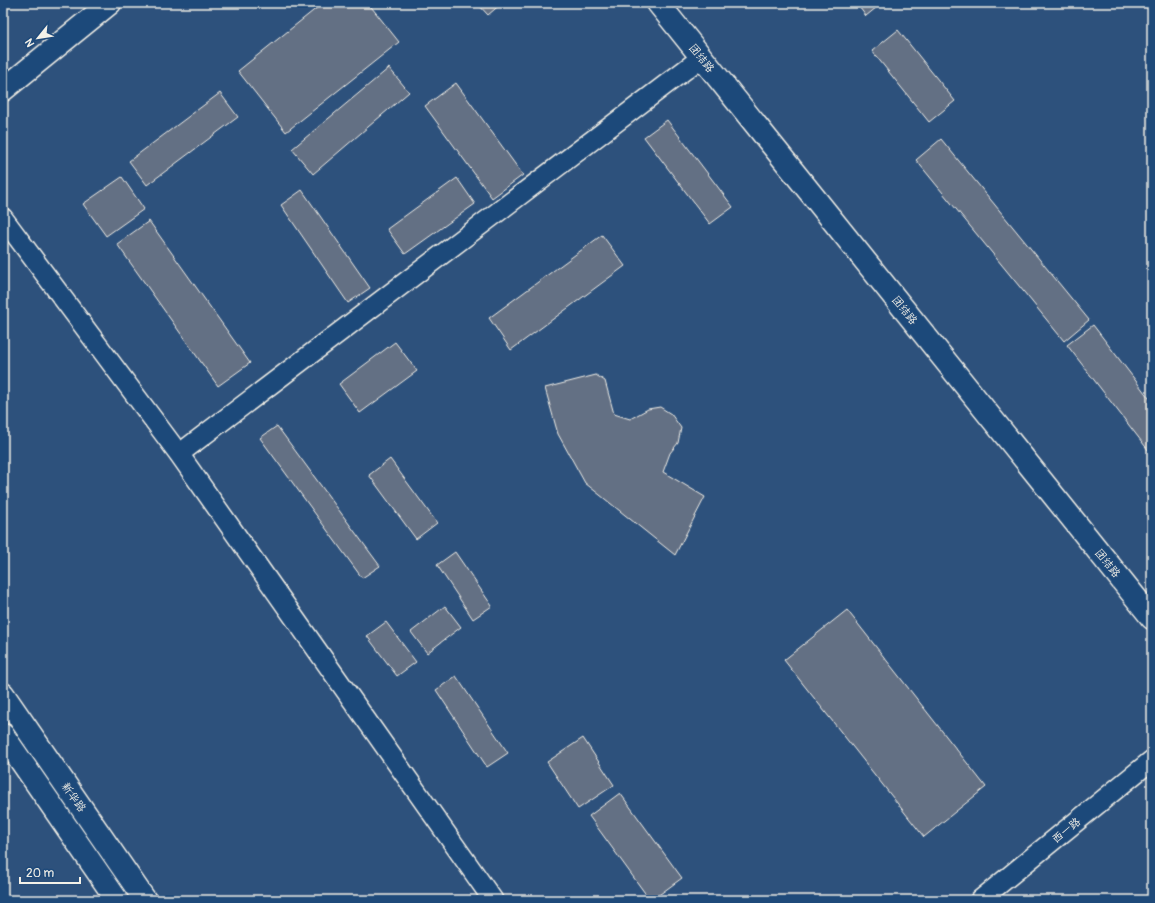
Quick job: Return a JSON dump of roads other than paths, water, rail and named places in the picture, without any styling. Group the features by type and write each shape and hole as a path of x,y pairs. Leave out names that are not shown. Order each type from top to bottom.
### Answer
{"main road":[{"path":"3,90 110,3"},
{"name":"团结路","path":"658,3 1152,618"},
{"name":"新华路","path":"3,694 145,900"},
{"name":"新华路","path":"3,735 117,900"}],"street":[{"path":"179,454 702,57"},
{"path":"3,218 179,454 493,900"},
{"name":"西一路","path":"980,900 1152,760"}]}
